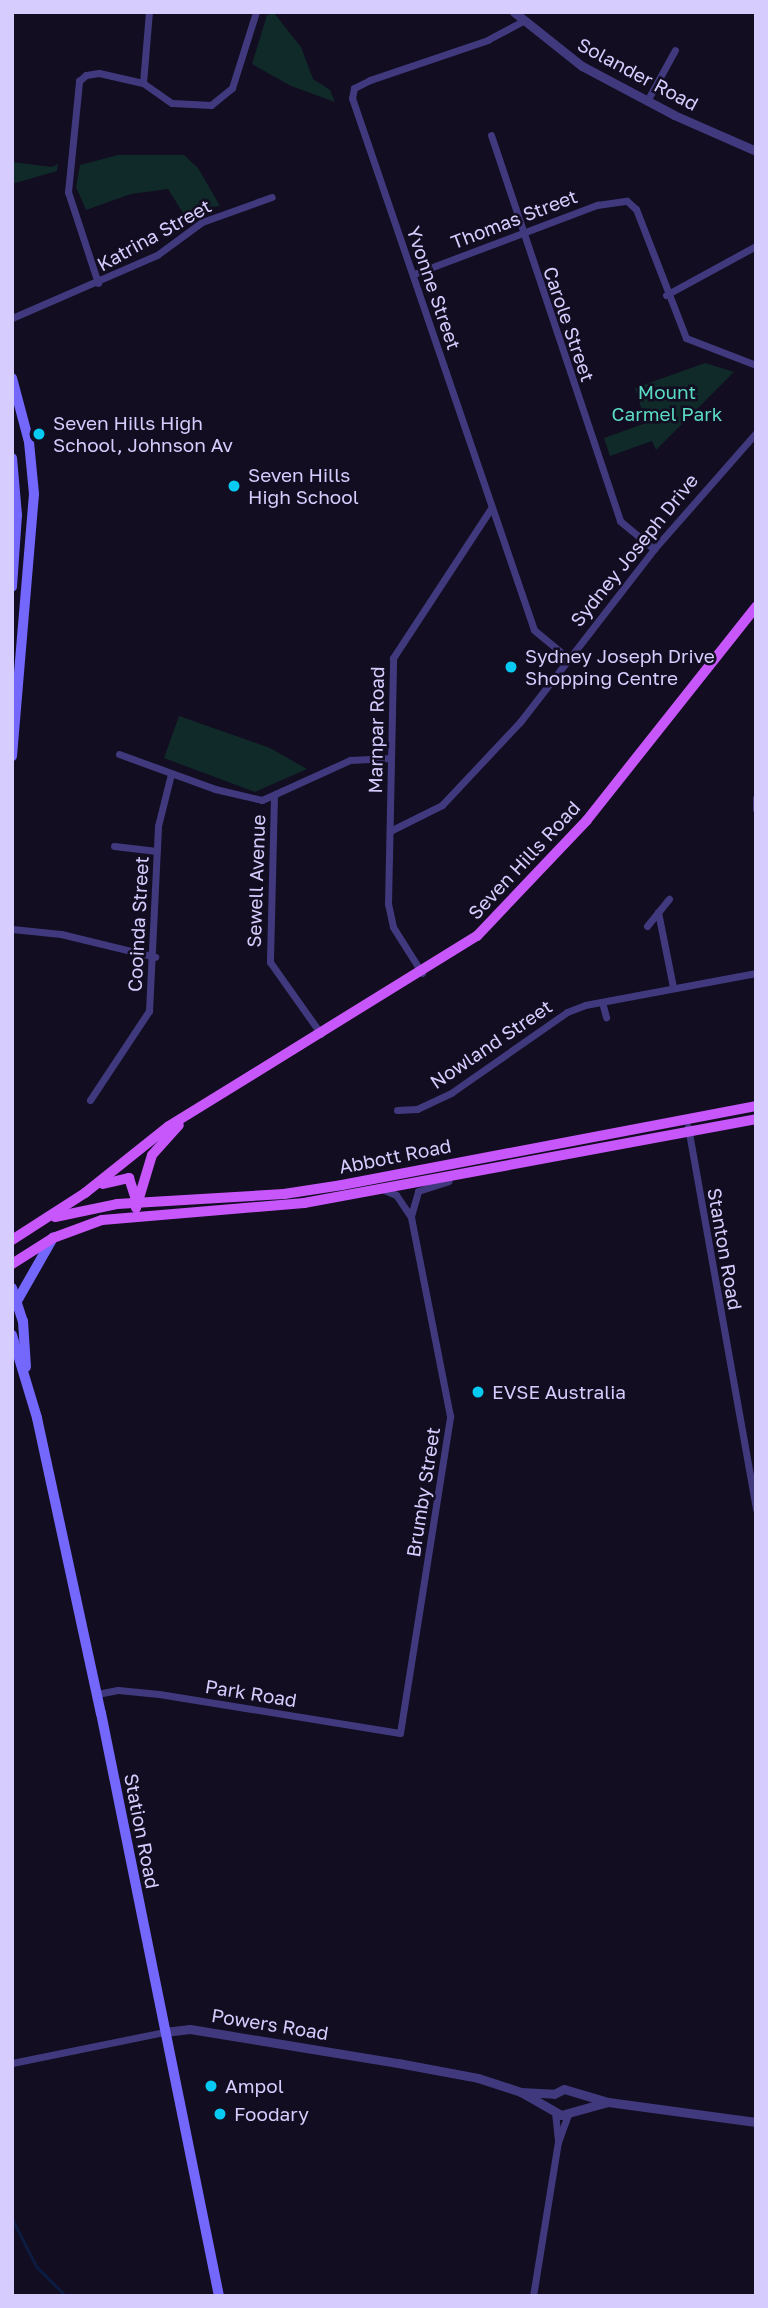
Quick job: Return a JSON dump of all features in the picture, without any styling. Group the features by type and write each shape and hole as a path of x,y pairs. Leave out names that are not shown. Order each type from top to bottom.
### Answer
{"main road":[{"path":"12,378 32,461 32,546 12,756"},
{"path":"12,458 12,587"},
{"name":"Seven Hills Road","path":"12,1240 85,1193 169,1126 422,974 493,922 554,856 756,607"},
{"name":"Abbott Road","path":"39,1222 96,1206 284,1194 342,1185 756,1106"},
{"name":"Seven Hills Road","path":"135,1215 152,1155 188,1115"},
{"name":"Abbott Road","path":"53,1238 89,1223 135,1215 272,1207 756,1119"},
{"path":"85,1193 125,1177 133,1183 138,1203"},
{"path":"12,1231 24,1231"},
{"path":"12,1264 53,1238"},
{"path":"17,1301 53,1238"},
{"name":"Station Road","path":"12,1288 17,1301 26,1373 97,1695 219,2296"},
{"name":"Station Road","path":"12,1335 26,1373"}],"street":[{"path":"144,83 149,12"},
{"path":"99,283 68,192 79,81 86,75 99,73 144,83 164,99 181,105 203,106 220,100 232,88 256,12"},
{"name":"Solander Road","path":"514,12 564,55 647,101 756,151"},
{"name":"Yvonne Street","path":"523,21 498,36 354,88 354,108 414,274 534,629 568,658"},
{"path":"647,101 675,50"},
{"name":"Carole Street","path":"491,135 620,521 654,549"},
{"name":"Katrina Street","path":"12,318 99,283 157,255 202,222 272,197"},
{"name":"Thomas Street","path":"414,274 604,202 627,201 636,209 666,295"},
{"path":"756,246 666,295 680,331 692,343 756,365"},
{"name":"Sydney Joseph Drive","path":"390,831 454,793 520,722 654,549 756,433"},
{"name":"Marnpar Road","path":"422,974 390,916 393,658 491,508"},
{"path":"14,531 32,533"},
{"path":"14,544 32,546"},
{"path":"119,754 248,799 274,796 350,760 390,758"},
{"name":"Cooinda Street","path":"90,1100 145,1023 155,957 157,851 161,810 171,774"},
{"name":"Sewell Avenue","path":"274,796 270,962 321,1035"},
{"path":"756,798 756,809"},
{"path":"114,846 157,851"},
{"path":"647,926 669,899"},
{"path":"658,912 673,987"},
{"path":"12,929 61,934 155,957"},
{"name":"Nowland Street","path":"397,1110 417,1109 451,1093 567,1012 673,987 756,973"},
{"path":"602,1002 606,1017"},
{"name":"Stanton Road","path":"685,1118 756,1509"},
{"path":"411,1217 418,1191 473,1170"},
{"path":"375,1189 396,1195 411,1217"},
{"name":"Brumby Street","path":"400,1732 450,1432 444,1377 411,1217"},
{"name":"Park Road","path":"97,1695 118,1690 159,1694 400,1732"},
{"name":"Powers Road","path":"12,2063 190,2029 478,2078 521,2092 554,2110"},
{"path":"558,2141 554,2094 564,2089 608,2102 756,2122"},
{"name":"Powers Road","path":"521,2092 554,2094"},
{"path":"533,2296 558,2141 577,2104 574,2094"},
{"path":"554,2110 570,2114 608,2102"}],"green space":[{"path":"274,13 301,47 313,79 330,90 335,102 291,86 252,64 267,15"},
{"path":"118,155 184,155 198,168 220,206 203,208 187,219 168,189 131,194 86,210 76,187 80,165"},
{"path":"12,162 52,167 58,164 57,171 12,184"},
{"name":"Mount Carmel Park","path":"705,363 734,372 656,450 652,441 610,456 604,438 646,423 635,388"},
{"path":"179,716 270,748 307,769 255,792 164,758"}],"waterway":[{"path":"12,2218 37,2267 66,2296"}],"place":[{"name":"Seven Hills High School, Johnson Av","path":"39,434"},
{"name":"Seven Hills High School","path":"234,486"},
{"name":"Sydney Joseph Drive Shopping Centre","path":"511,667"},
{"name":"EVSE Australia","path":"478,1392"},
{"name":"Ampol","path":"211,2086"},
{"name":"Foodary","path":"220,2114"}]}
